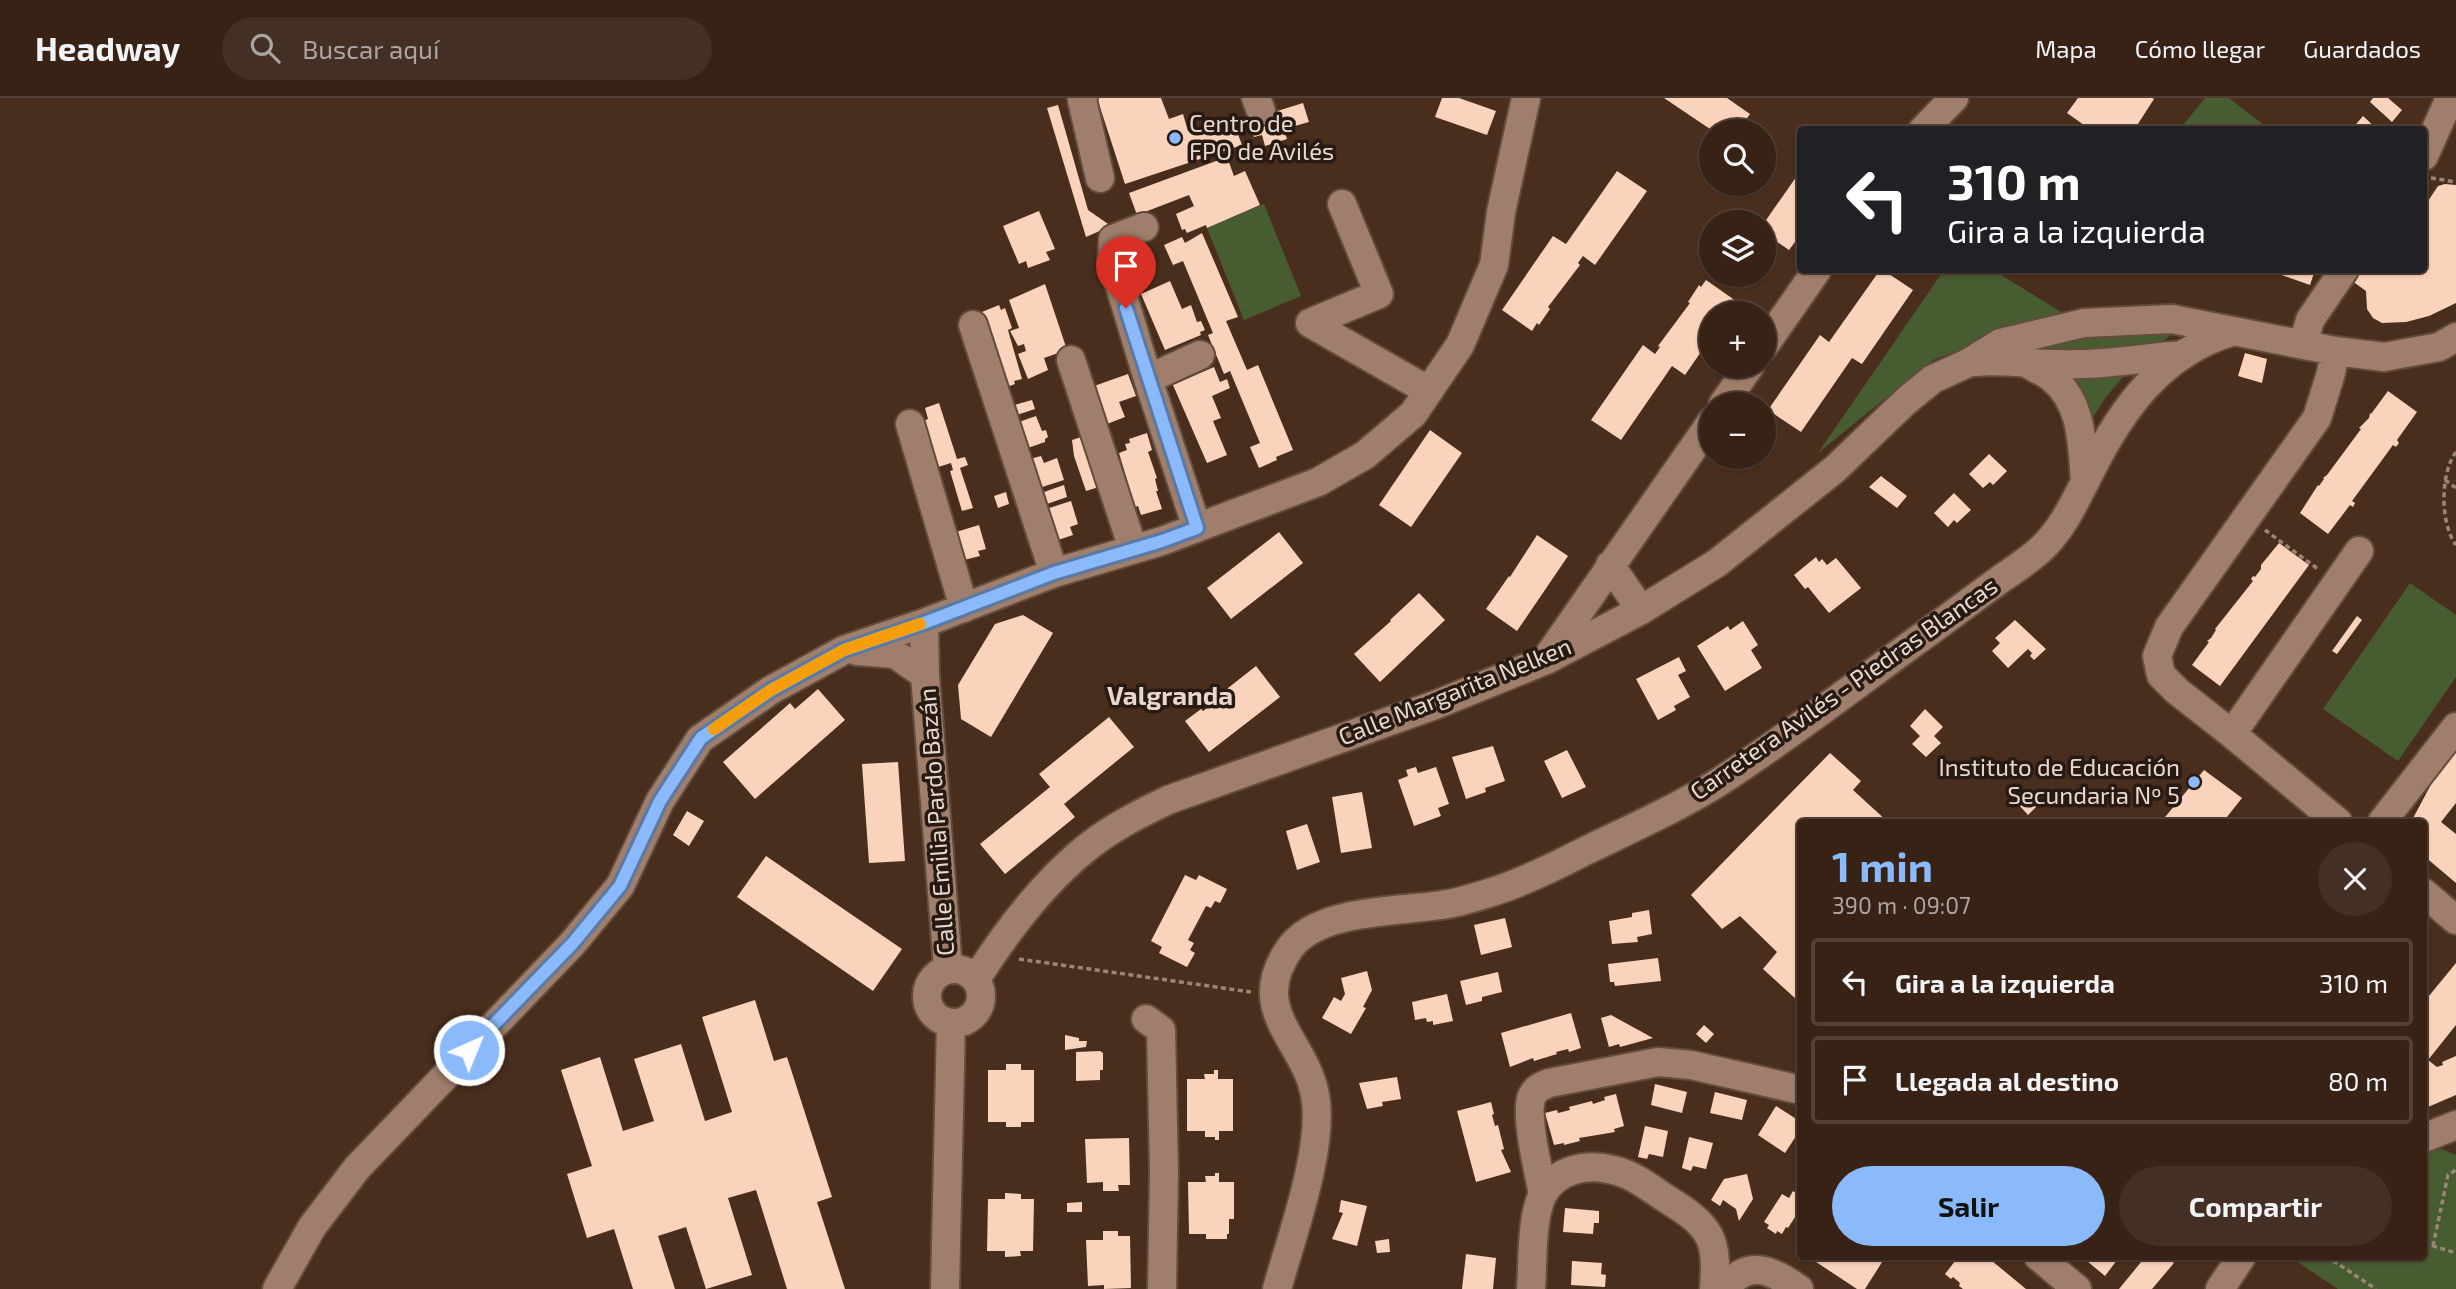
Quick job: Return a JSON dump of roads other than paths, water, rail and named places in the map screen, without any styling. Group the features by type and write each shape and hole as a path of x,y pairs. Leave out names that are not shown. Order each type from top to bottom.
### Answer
{"street":[{"path":"1083,98 1100,177"},
{"path":"277,1289 312,1227 357,1168 572,944 620,886 660,801 701,738 771,690 844,650 924,623 1054,573 1197,528 1318,482 1365,456 1413,414 1460,345 1494,265 1501,212 1526,98"},
{"path":"1927,126 1954,98"},
{"path":"2427,149 2449,98"},
{"path":"1342,204 1379,294 1310,323 1430,391"},
{"path":"1144,227 1113,239 1112,260 1197,528"},
{"path":"1776,329 1815,273"},
{"path":"2303,345 2310,320 2342,273"},
{"path":"1968,363 2000,343 2084,323 2172,319 2335,351 2384,356 2439,347 2456,337"},
{"path":"973,325 1054,573"},
{"name":"Carretera Avilés - Piedras Blancas","path":"1277,1289 1307,1184 1316,1130 1315,1095 1302,1061 1279,1020 1274,996 1277,973 1291,946 1310,930 1344,918 1445,905 1494,891 1549,869 1717,783 2043,548 2068,515 2111,430 2140,393 2183,355 2205,340 2231,332"},
{"path":"2334,819 2177,691 2161,675 2157,656 2169,627 2317,418 2332,373 2335,351"},
{"path":"1148,379 1200,355"},
{"path":"1968,363 1997,359 2058,365 2183,355"},
{"path":"1071,360 1133,550"},
{"path":"2025,362 2053,379 2069,398 2080,426 2085,481"},
{"name":"Calle Margarita Nelken","path":"976,979 1042,890 1084,849 1127,820 1168,800 1435,705 1546,660 1641,610 1717,563 1836,469 1907,400 1933,379 1968,363"},
{"path":"910,424 964,608"},
{"path":"1546,660 1699,439"},
{"path":"2232,734 2359,551"},
{"path":"1610,565 1641,610"},
{"name":"Calle Emilia Pardo Bazán","path":"924,623 925,675 948,968"},
{"name":"Calle Emilia Pardo Bazán","path":"844,650 895,654 925,675"},
{"path":"2384,819 2456,727"},
{"path":"2427,896 2456,920"},
{"path":"948,968 966,971 976,979 982,994 976,1013 963,1022 951,1023 937,1018 927,1002 927,990 932,979 948,968"},
{"path":"1146,1019 1161,1030 1164,1172 1162,1289"},
{"path":"945,1289 951,1023"},
{"path":"1543,1194 1530,1117 1531,1099 1536,1089 1549,1083 1658,1062 1691,1065 1797,1089"},
{"path":"1531,1289 1536,1219 1543,1194 1558,1175 1585,1167 1613,1170 1642,1182 1690,1214 1709,1237 1715,1266 1714,1289"},
{"path":"2043,1260 2077,1289"},
{"path":"2220,1289 2239,1260"},
{"path":"1725,1289 1731,1281 1759,1268 1780,1276 1799,1289"}],"place":[{"name":"Centro de FPO de Avilés","path":"1175,138"},
{"name":"Instituto de Educación Secundaria Nº 5","path":"2194,782"}],"district":[{"name":"Valgranda","path":"1170,696"}]}
